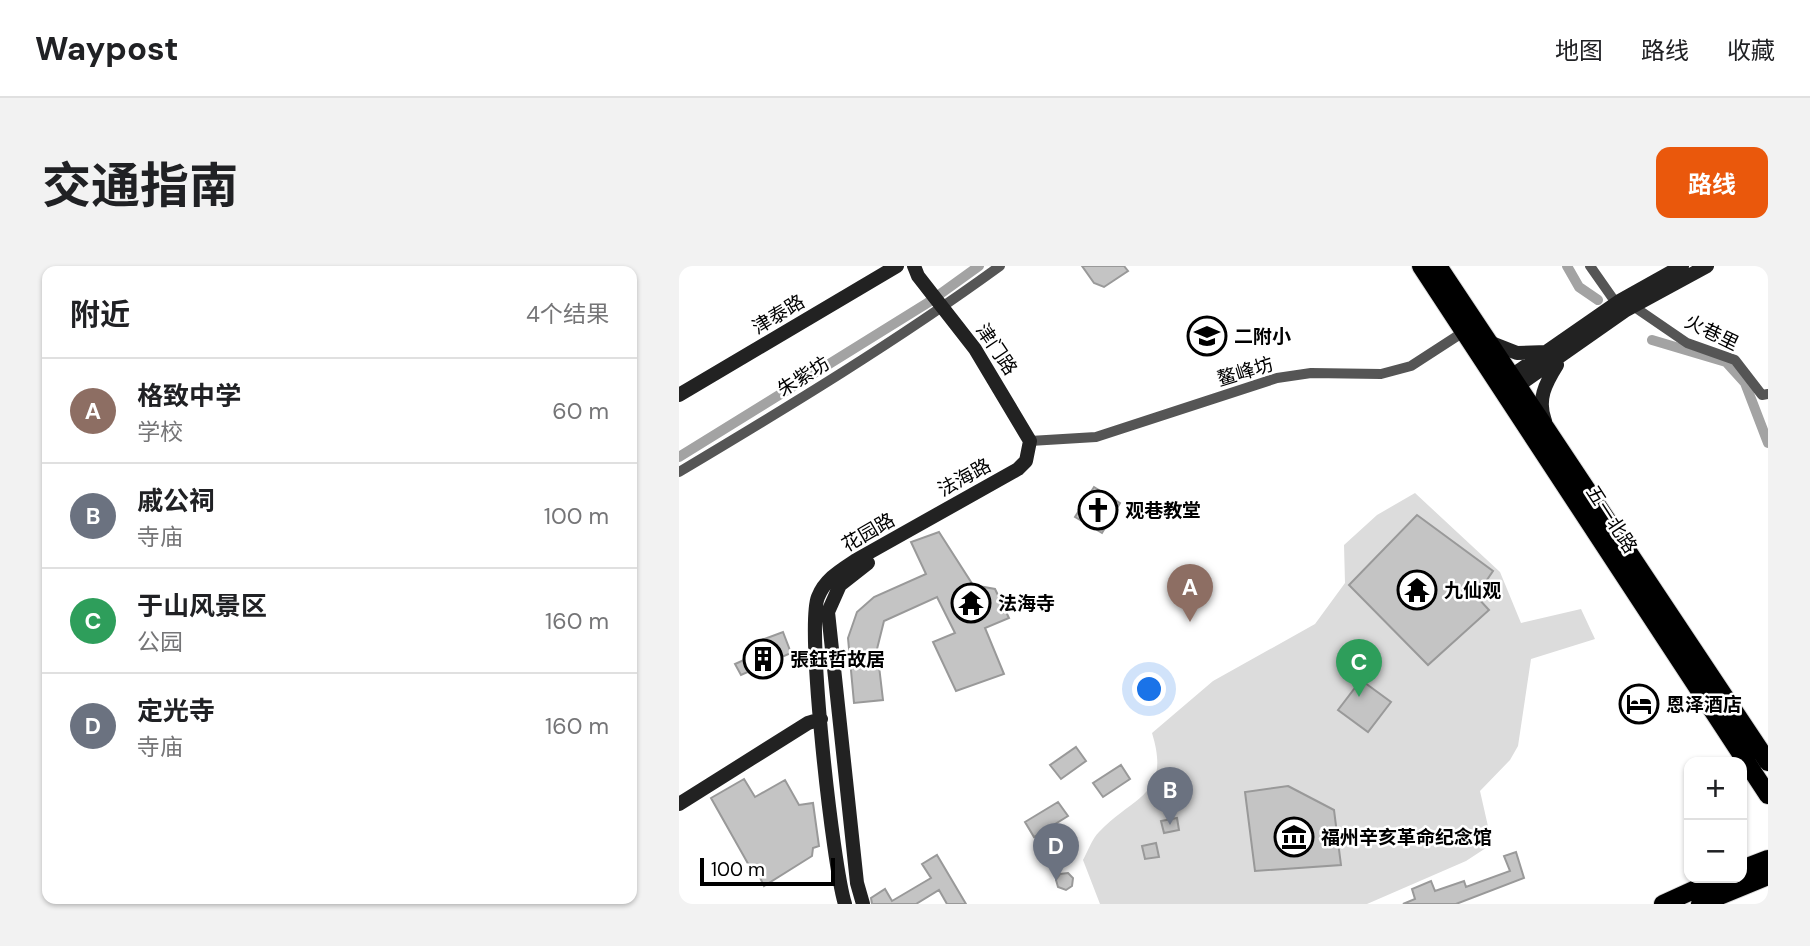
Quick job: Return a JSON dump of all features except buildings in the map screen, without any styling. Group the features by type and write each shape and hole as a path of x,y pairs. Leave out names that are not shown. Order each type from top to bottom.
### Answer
{"main road":[{"name":"五一北路","path":"1421,266 1465,331 1553,442 1768,762"},
{"name":"五一北路","path":"1438,266 1486,341 1508,386 1768,795"},
{"path":"1747,867 1768,859"},
{"path":"1700,904 1768,876"},
{"path":"1663,904 1709,883"}],"street":[{"name":"津泰路","path":"679,395 897,266"},
{"name":"津门路","path":"903,266 916,271 933,291 982,359 1030,441"},
{"name":"朱紫坊","path":"679,472 944,307 1000,266"},
{"path":"1590,266 1616,303"},
{"path":"1486,341 1517,353 1551,356 1616,303 1682,266"},
{"path":"1508,386 1633,306 1707,266"},
{"name":"火巷里","path":"1633,306 1688,343 1735,360 1762,395 1768,394"},
{"name":"鳌峰坊","path":"1030,441 1095,437 1277,378 1311,373 1381,374 1411,366 1465,331"},
{"path":"1551,356 1557,365 1542,394 1541,410 1553,442"},
{"name":"法海路","path":"919,524 1009,475 1026,461 1030,441"},
{"name":"花园路","path":"845,904 841,890 821,719 814,613 818,595 831,577 919,524"},
{"name":"花园路","path":"863,904 857,884 828,612 833,596 847,579 919,524"},
{"path":"679,804 808,723 821,719"}],"shaded area":[{"path":"1415,493 1500,572 1521,623 1581,609 1595,639 1531,659 1518,746 1510,760 1480,791 1492,844 1466,861 1367,904 1100,904 1083,860 1099,832 1147,792 1153,782 1157,769 1157,753 1152,733 1213,681 1315,624 1345,583 1344,545 1377,515"}],"waterway":[{"path":"679,457 929,302 979,266"},
{"path":"1567,266 1579,287 1598,300"},
{"path":"1652,340 1726,362 1745,383 1768,443"}],"place":[{"name":"二附小","path":"1207,336"},
{"name":"观巷教堂","path":"1098,510"},
{"name":"九仙观","path":"1417,590"},
{"name":"法海寺","path":"971,603"},
{"name":"格致中学","path":"1190,622"},
{"name":"張鈺哲故居","path":"763,659"},
{"name":"于山风景区","path":"1359,697"},
{"name":"恩泽酒店","path":"1639,704"},
{"name":"戚公祠","path":"1170,825"},
{"name":"福州辛亥革命纪念馆","path":"1294,837"},
{"name":"定光寺","path":"1056,881"}]}
